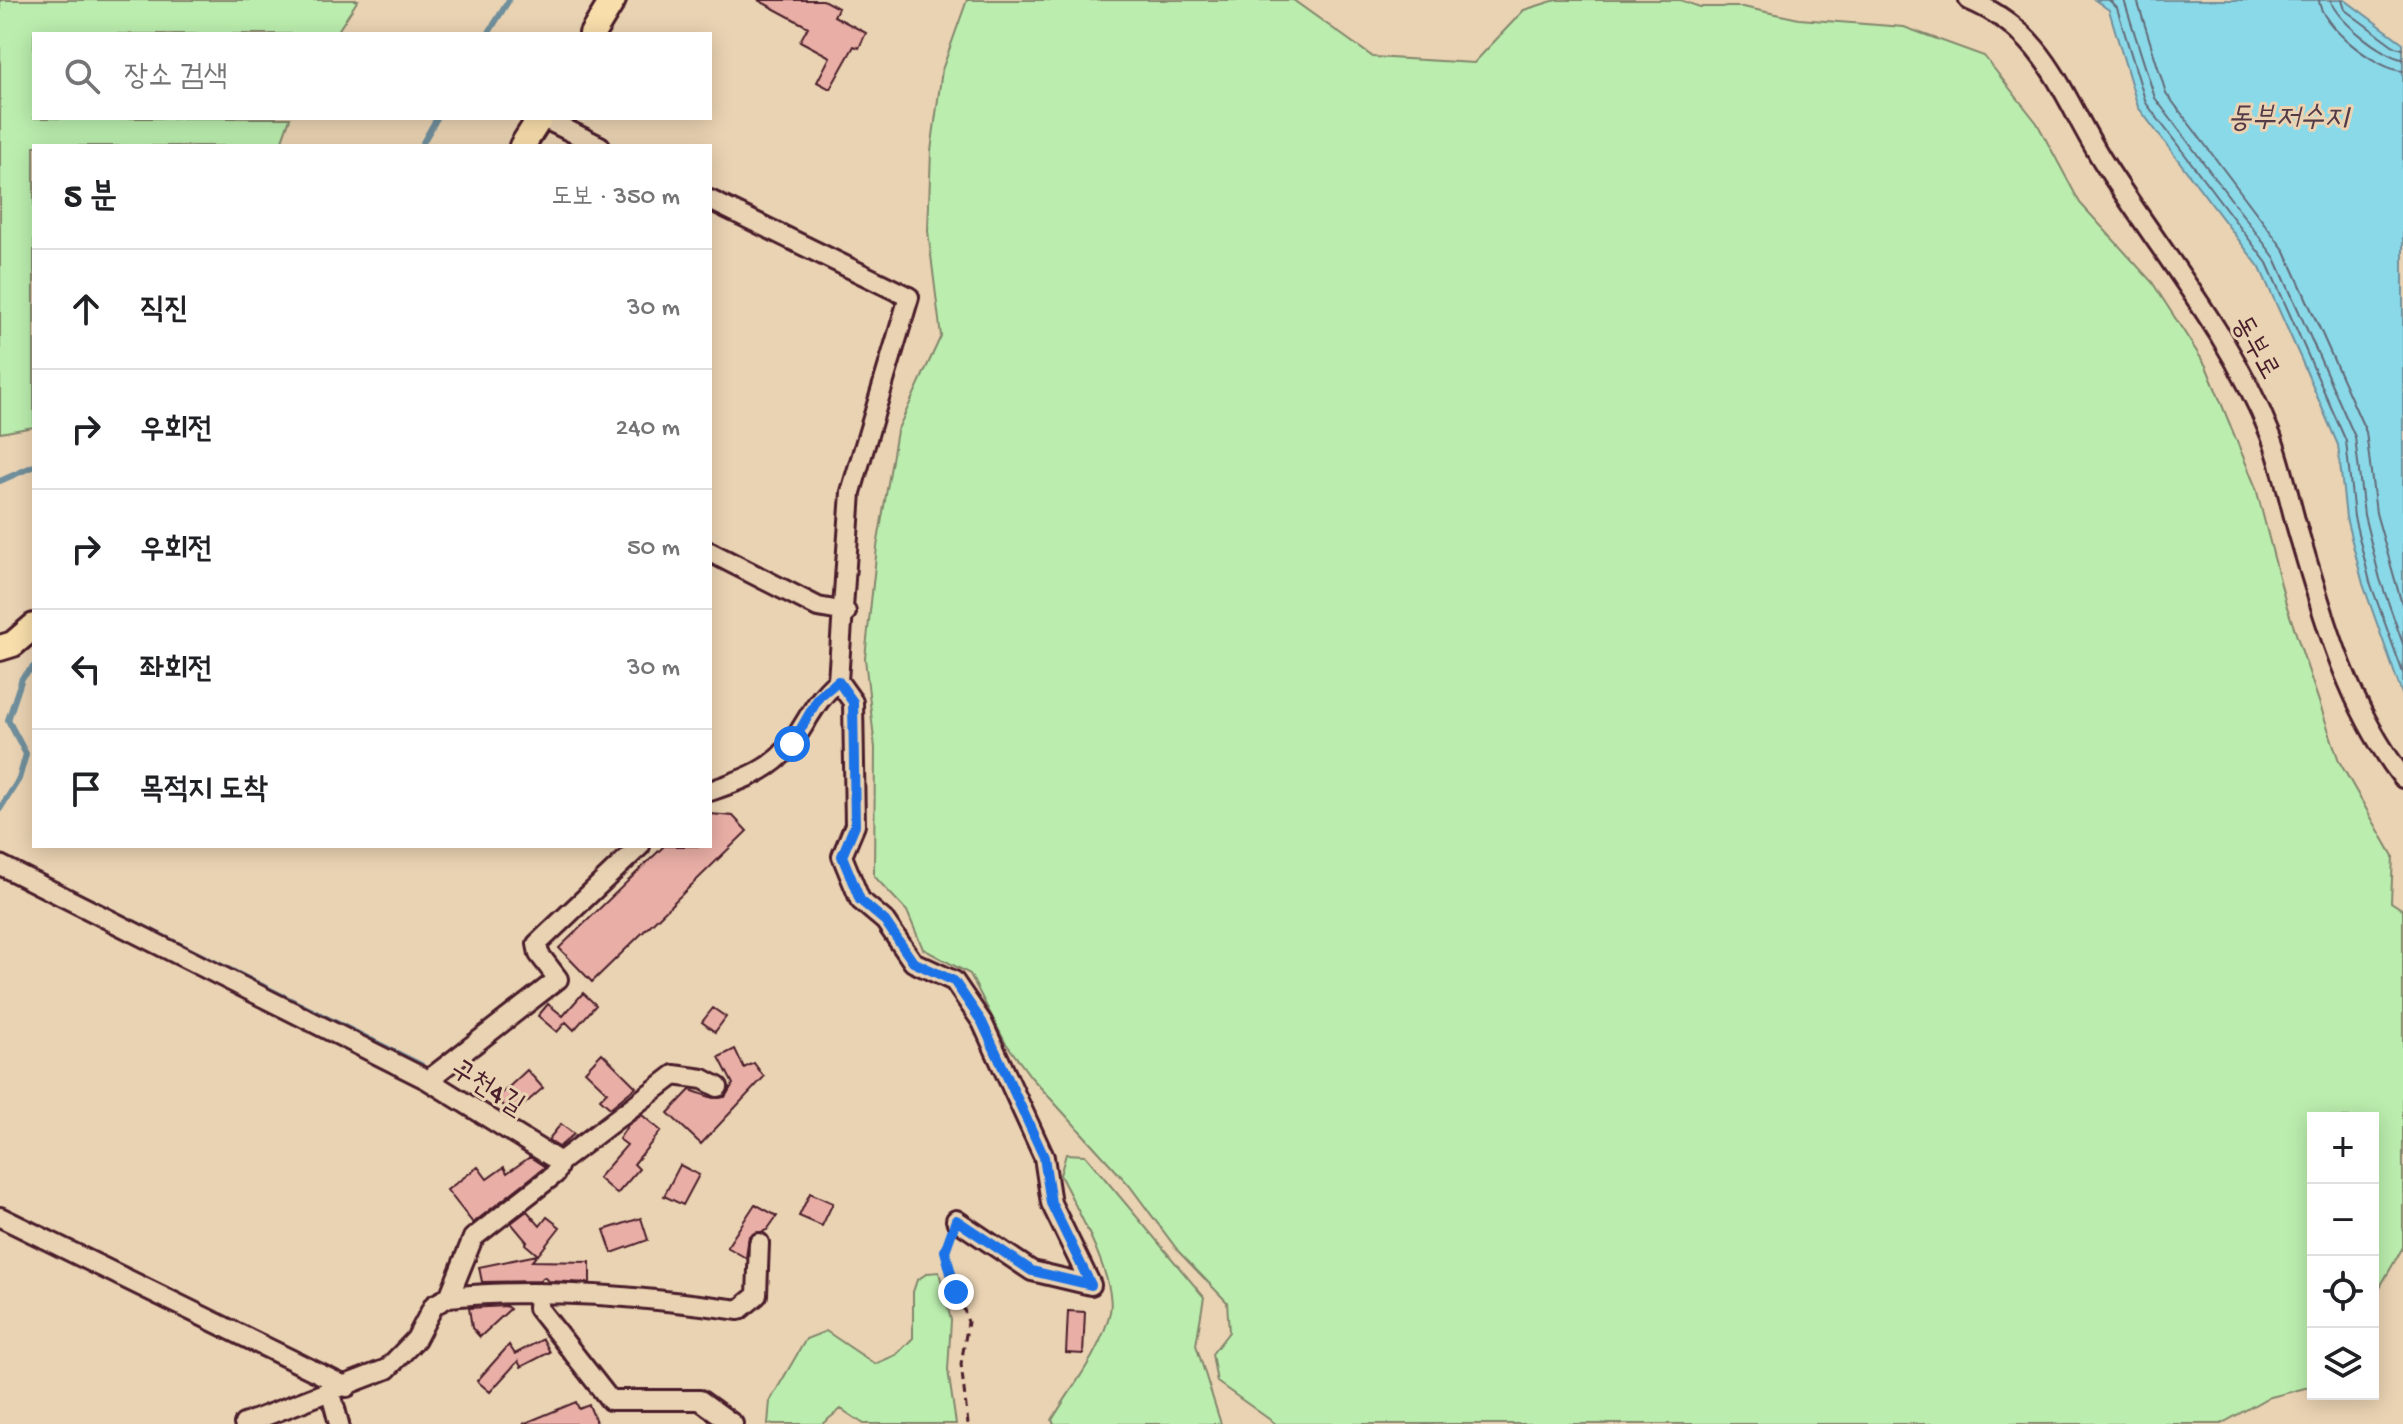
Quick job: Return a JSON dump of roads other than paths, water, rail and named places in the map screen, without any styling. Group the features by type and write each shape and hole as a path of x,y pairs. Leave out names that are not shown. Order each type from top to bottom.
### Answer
{"main road":[{"path":"593,32 613,0"},
{"path":"523,144 541,120"},
{"path":"0,648 13,644 32,628"}],"street":[{"name":"동부로","path":"1969,0 2000,15 2040,50 2104,163 2242,368 2282,468 2301,540 2354,699 2377,745 2403,778"},
{"path":"546,120 596,144"},
{"path":"712,201 909,297 851,492 846,612 838,681 853,702 855,825 842,856 860,900 885,921 913,962 954,981 982,1022 1044,1157 1051,1203 1091,1285 1032,1271 956,1220"},
{"path":"712,553 818,607 846,612"},
{"path":"712,790 756,776 792,744 819,697 838,681"},
{"path":"428,1080 558,979 539,954 537,944 635,848"},
{"name":"구천4길","path":"0,865 428,1080 560,1162"},
{"path":"449,1297 473,1238 555,1174 560,1162 674,1075 703,1079 718,1087"},
{"path":"0,1217 339,1390"},
{"path":"244,1424 387,1369 416,1339 434,1305 449,1297 539,1293 664,1300 739,1310 757,1295 759,1243"},
{"path":"539,1293 538,1308 610,1400 700,1400 733,1424"},
{"path":"339,1390 339,1424"}],"water":[{"name":"동부저수지","path":"2095,0 2345,0 2403,43 2403,697 2363,584 2346,518 2338,445 2301,359 2260,268 2138,107 2109,10"}],"waterway":[{"path":"489,32 509,0"},
{"path":"422,144 436,120"},
{"path":"0,481 32,467"},
{"path":"0,809 19,779 26,754 8,720 22,678 32,668"},
{"path":"23,867 421,1065"}]}
